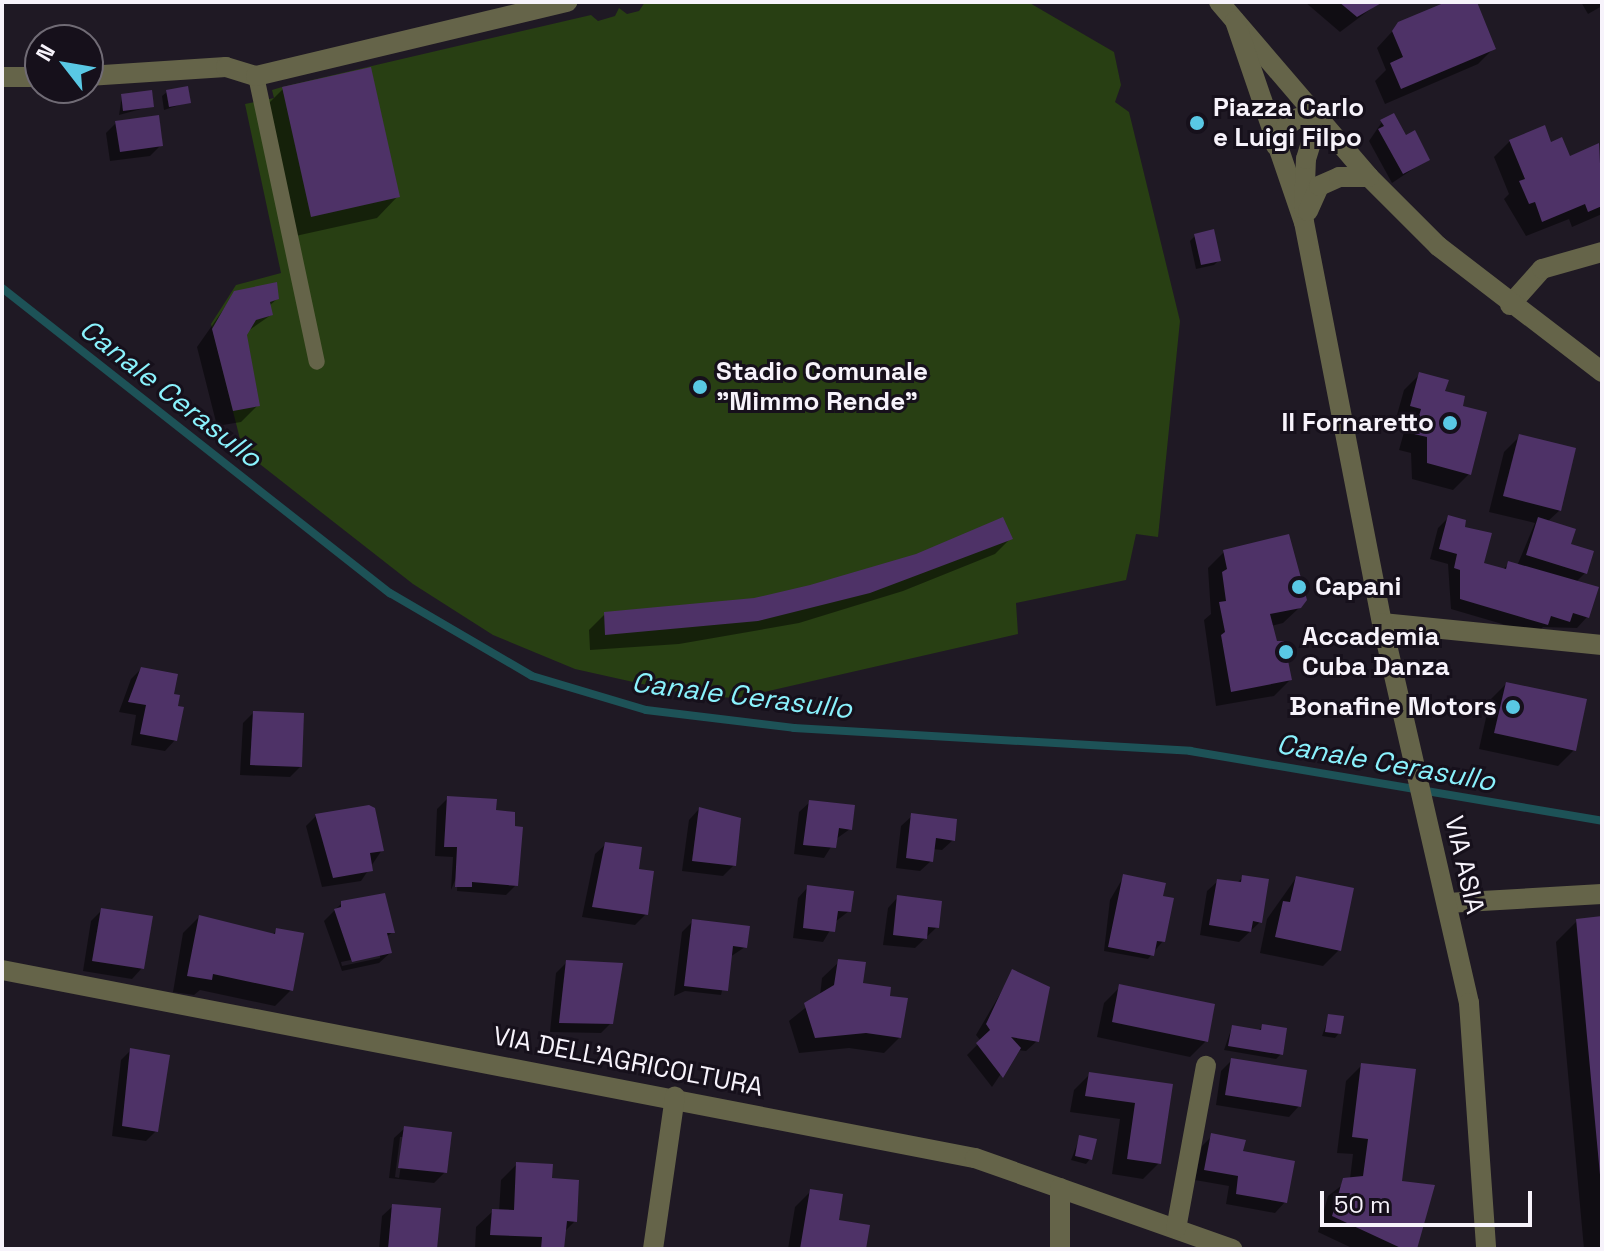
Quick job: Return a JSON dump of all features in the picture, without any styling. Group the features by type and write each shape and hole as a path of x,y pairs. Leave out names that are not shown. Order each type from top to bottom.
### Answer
{"street":[{"path":"104,75 226,67 256,76 567,2"},
{"path":"1219,2 1369,177 1438,246 1510,305 1602,372"},
{"name":"VIA ASIA","path":"1235,21 1304,222 1382,623 1469,1003 1487,1246"},
{"path":"2,77 24,77"},
{"path":"1276,146 1286,126 1298,118 1319,117"},
{"name":"VIA ASIA","path":"1304,222 1306,159 1319,117"},
{"path":"1304,222 1319,186 1339,177 1369,177"},
{"path":"1510,305 1542,269 1602,252"},
{"path":"1382,623 1602,645"},
{"path":"1447,903 1602,894"},
{"name":"VIA DELL'AGRICOLTURA","path":"2,970 675,1097 975,1158 1183,1237 1232,1249"},
{"path":"1183,1237 1206,1066"},
{"path":"653,1249 675,1097"},
{"path":"1060,1188 1060,1249"}],"lane":[{"path":"256,76 317,362"}],"green space":[{"name":"Stadio Comunale \"Mimmo Rende\"","path":"645,2 1028,2 1114,52 1121,85 1115,102 1129,112 1180,321 1158,537 1136,534 1126,580 1016,603 1018,634 738,698 696,696 575,669 493,635 413,584 243,451 211,324 236,285 281,273 245,104 274,98 272,90 282,87 591,15 598,21 615,16 619,8 627,14 639,11"}],"building":[{"path":"1339,2 1383,2 1357,17"},
{"path":"1446,2 1477,2 1496,49 1401,89 1390,63 1403,57 1392,31 1398,22"},
{"path":"371,67 400,197 311,217 282,87"},
{"path":"188,86 191,103 169,107 166,90"},
{"path":"152,90 154,107 123,111 121,94"},
{"path":"1394,113 1406,135 1415,130 1430,160 1403,174 1378,129 1384,126 1380,120"},
{"path":"159,115 163,146 120,152 115,121"},
{"path":"1545,125 1551,142 1562,137 1570,156 1599,143 1602,206 1588,212 1585,204 1542,222 1535,202 1529,204 1519,181 1525,179 1509,140"},
{"path":"1214,229 1221,261 1201,265 1194,234"},
{"path":"277,282 279,299 270,302 273,315 256,320 247,335 260,406 233,411 212,329 234,291"},
{"name":"Il Fornaretto","path":"1419,372 1449,380 1445,391 1465,396 1463,406 1487,412 1471,475 1427,463 1427,437 1414,434 1421,409 1410,406"},
{"path":"1519,434 1576,448 1561,511 1503,496"},
{"path":"1448,515 1466,520 1465,527 1492,533 1484,563 1506,569 1508,561 1599,587 1589,618 1573,613 1570,622 1551,616 1548,625 1460,599 1460,570 1454,568 1457,554 1439,549"},
{"path":"1003,517 1013,539 870,593 758,621 605,635 604,612 754,598 810,585 916,554"},
{"path":"1538,517 1576,529 1571,544 1594,551 1587,574 1526,555"},
{"path":"1289,534 1307,600 1301,608 1270,614 1277,641 1284,641 1292,680 1231,692 1219,602 1226,601 1222,572 1227,569 1223,550"},
{"path":"141,667 178,674 174,694 180,695 178,706 184,707 177,741 140,734 146,705 128,702"},
{"path":"1506,682 1587,699 1576,751 1494,733"},
{"path":"253,711 304,713 302,767 250,765"},
{"path":"447,796 497,799 496,810 515,812 515,826 523,827 518,886 472,882 472,887 455,887 457,847 444,847"},
{"path":"809,800 855,805 852,830 839,828 836,848 803,845"},
{"path":"369,805 375,808 384,851 370,853 373,871 333,878 315,814"},
{"path":"699,807 741,818 736,866 692,861"},
{"path":"911,813 957,819 955,841 936,838 933,862 906,858"},
{"path":"605,842 642,847 639,869 654,871 648,915 592,907"},
{"path":"1123,874 1166,883 1163,896 1174,898 1165,942 1157,941 1154,956 1108,947"},
{"path":"1242,875 1269,879 1262,923 1253,921 1251,932 1209,925 1217,879 1241,882"},
{"path":"1296,876 1354,888 1341,951 1275,937 1283,901 1290,902"},
{"path":"807,885 854,891 851,912 838,911 835,932 803,928"},
{"path":"385,893 395,933 387,933 392,953 352,962 334,909 341,907 341,901"},
{"path":"897,895 942,901 939,928 928,927 927,939 893,935"},
{"path":"101,908 153,916 144,969 92,961"},
{"path":"199,915 275,934 276,928 304,933 293,991 213,974 212,980 187,976"},
{"path":"1602,916 1602,1175 1600,1175 1576,919"},
{"path":"692,919 750,926 747,948 733,946 728,991 684,986"},
{"path":"838,959 866,962 863,983 891,987 890,996 908,998 901,1038 866,1033 815,1038 804,1003 834,985"},
{"path":"566,960 623,963 613,1024 559,1023"},
{"path":"1012,969 1050,987 1039,1042 1011,1037 1021,1048 1003,1078 976,1043 990,1030 986,1024"},
{"path":"1119,984 1215,1004 1208,1042 1112,1022"},
{"path":"1328,1014 1344,1016 1341,1034 1325,1032"},
{"path":"1262,1024 1287,1028 1283,1055 1228,1046 1232,1025 1261,1030"},
{"path":"130,1048 170,1055 158,1132 122,1126"},
{"path":"1231,1058 1307,1070 1301,1107 1225,1095"},
{"path":"1361,1063 1416,1069 1402,1181 1435,1185 1417,1249 1403,1249 1332,1216 1343,1178 1363,1176 1368,1139 1352,1137"},
{"path":"1089,1072 1173,1084 1161,1164 1127,1159 1135,1103 1085,1096"},
{"path":"404,1126 452,1132 447,1173 398,1168"},
{"path":"1211,1133 1246,1140 1243,1151 1295,1161 1287,1203 1236,1194 1238,1176 1204,1170"},
{"path":"1079,1135 1097,1139 1092,1160 1075,1156"},
{"path":"516,1162 553,1164 552,1178 579,1180 577,1222 567,1221 564,1249 541,1249 542,1237 490,1235 492,1209 514,1210"},
{"path":"810,1189 843,1194 839,1220 870,1225 866,1249 800,1249"},
{"path":"392,1204 441,1208 437,1249 388,1249"}],"waterway":[{"name":"Canale Cerasullo","path":"2,288 390,593 532,676 646,710 794,728 1190,751 1602,821"}],"place":[{"name":"Piazza Carlo e Luigi Filpo","path":"1197,123"},
{"name":"Stadio Comunale \"Mimmo Rende\"","path":"700,387"},
{"name":"Il Fornaretto","path":"1450,423"},
{"name":"Capani","path":"1299,587"},
{"name":"Accademia Cuba Danza","path":"1286,652"},
{"name":"Bonafine Motors","path":"1513,707"}]}
